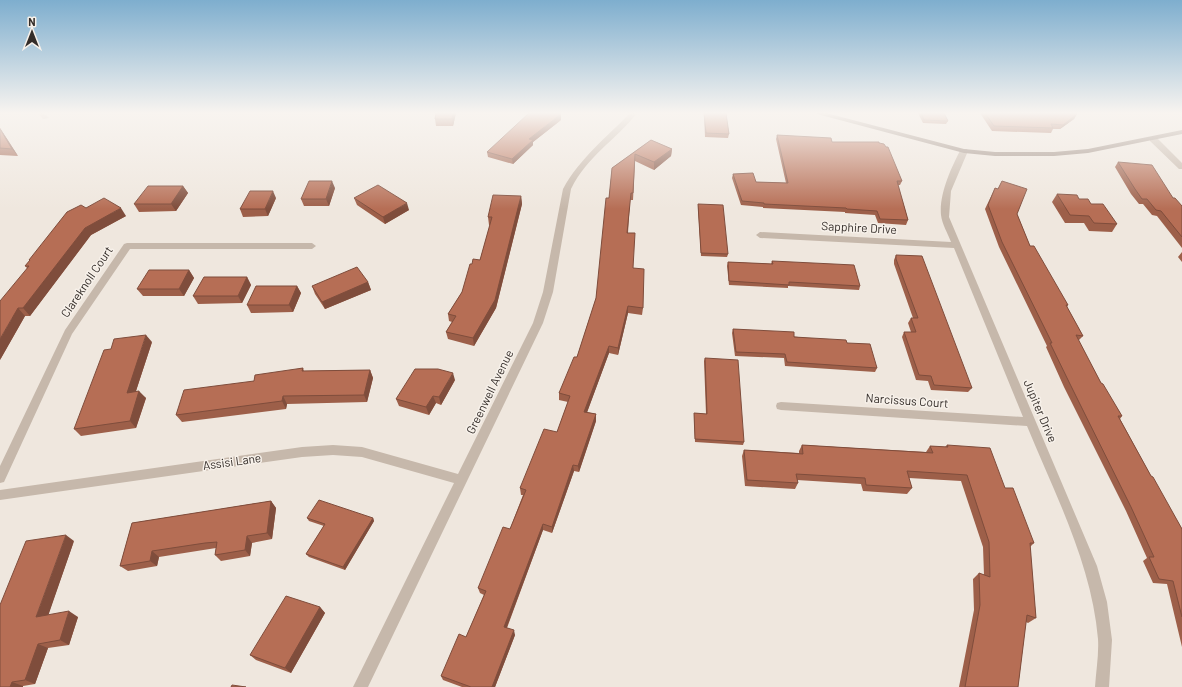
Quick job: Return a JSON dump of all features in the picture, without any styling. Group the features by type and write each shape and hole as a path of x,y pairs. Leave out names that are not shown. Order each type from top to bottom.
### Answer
{"street":[{"name":"Greenwell Avenue","path":"360,687 538,323 548,292 567,189 573,175 600,145"},
{"path":"941,145 964,151 1002,154 1054,154 1088,151 1120,145"},
{"path":"1159,145 1182,168"},
{"name":"Jupiter Drive","path":"964,151 953,179 946,190 944,203 945,217 955,245 1031,422 1093,573 1100,602 1105,640 1102,687"},
{"name":"Sapphire Drive","path":"760,235 955,245"},
{"name":"Clareknoll Court","path":"0,478 68,333 127,246 312,246"},
{"name":"Narcissus Court","path":"780,406 1031,422"},
{"name":"Assisi Lane","path":"0,495 302,452 333,450 362,452 462,480"}],"building":[{"path":"0,145 10,145 12,149 0,148"},
{"path":"494,145 527,145 512,159 487,152"},
{"path":"644,145 663,145 672,149 654,162 635,154 633,193 631,193 627,233 635,233 633,268 644,269 643,308 628,306 618,348 609,346 584,412 596,414 578,466 573,465 552,527 543,524 504,627 514,630 492,687 471,687 441,676 459,634 466,637 486,591 478,588 503,527 510,529 526,490 520,488 544,429 557,432 570,396 559,393 574,357 577,357 596,298 606,198 609,198 612,168"},
{"path":"779,145 885,145 888,147 902,181 897,181 908,220 880,219 877,211 764,204 742,201 733,174 753,173 756,182 788,183"},
{"path":"1118,162 1152,165 1173,198 1175,198 1182,206 1182,237 1161,211 1156,210 1147,199 1142,199"},
{"path":"309,181 332,181 326,199 301,199"},
{"path":"1002,181 1027,189 1017,214 1030,246 1034,246 1068,305 1066,305 1083,336 1076,335 1101,383 1122,416 1118,416 1182,529 1182,617 1173,581 1159,579 1149,557 1154,557 1131,507 1002,242 988,205 995,188 998,189"},
{"path":"378,185 407,203 383,217 354,198"},
{"path":"148,186 183,186 171,204 134,204"},
{"path":"250,191 273,191 265,209 240,209"},
{"path":"1057,194 1077,195 1079,199 1088,199 1091,204 1103,204 1117,224 1094,223 1089,216 1070,215"},
{"path":"493,195 521,196 495,300 473,338 446,332 456,316 448,314 462,292 470,264 472,264 473,259 480,260 492,217 488,217"},
{"path":"104,198 121,208 85,228 23,308 18,308 0,339 0,301 29,266 25,266 29,260 67,212 81,205 86,208"},
{"path":"698,204 723,205 728,254 701,253"},
{"path":"896,255 922,256 972,388 934,385 931,376 919,375 904,332 916,332 911,318 918,318 896,259"},
{"path":"772,261 854,265 860,286 789,282 789,285 729,281 728,262 773,264"},
{"path":"357,267 368,282 322,302 312,286"},
{"path":"149,270 189,270 179,289 137,289"},
{"path":"204,277 247,277 238,296 193,296"},
{"path":"256,286 297,286 289,305 247,305"},
{"path":"733,329 794,332 794,337 846,340 847,343 870,344 877,368 787,362 785,354 736,352"},
{"path":"146,335 127,393 139,391 130,421 74,429 104,350 111,349 114,339"},
{"path":"705,358 738,360 744,442 695,439 694,413 707,414"},
{"path":"303,368 302,371 370,370 364,395 283,396 282,401 176,415 184,390 254,381 255,375"},
{"path":"415,369 438,369 453,373 439,397 433,396 426,407 396,399"},
{"path":"802,445 933,453 930,446 948,447 947,445 990,448 1005,488 1013,488 1034,543 1030,543 1036,618 1027,615 1018,687 965,687 980,605 979,573 990,577 989,542 967,475 907,471 912,488 866,485 865,478 796,474 798,483 747,480 744,450 803,454"},
{"path":"319,500 373,518 343,567 306,554 325,524 307,518"},
{"path":"271,501 267,533 247,536 245,550 215,555 217,542 205,543 152,551 150,561 120,566 132,523"},
{"path":"66,535 36,617 69,611 60,640 38,644 25,680 12,682 10,687 0,687 0,605 26,541"},
{"path":"286,596 320,607 285,668 250,655"},
{"path":"232,685 246,687 231,687"}]}
